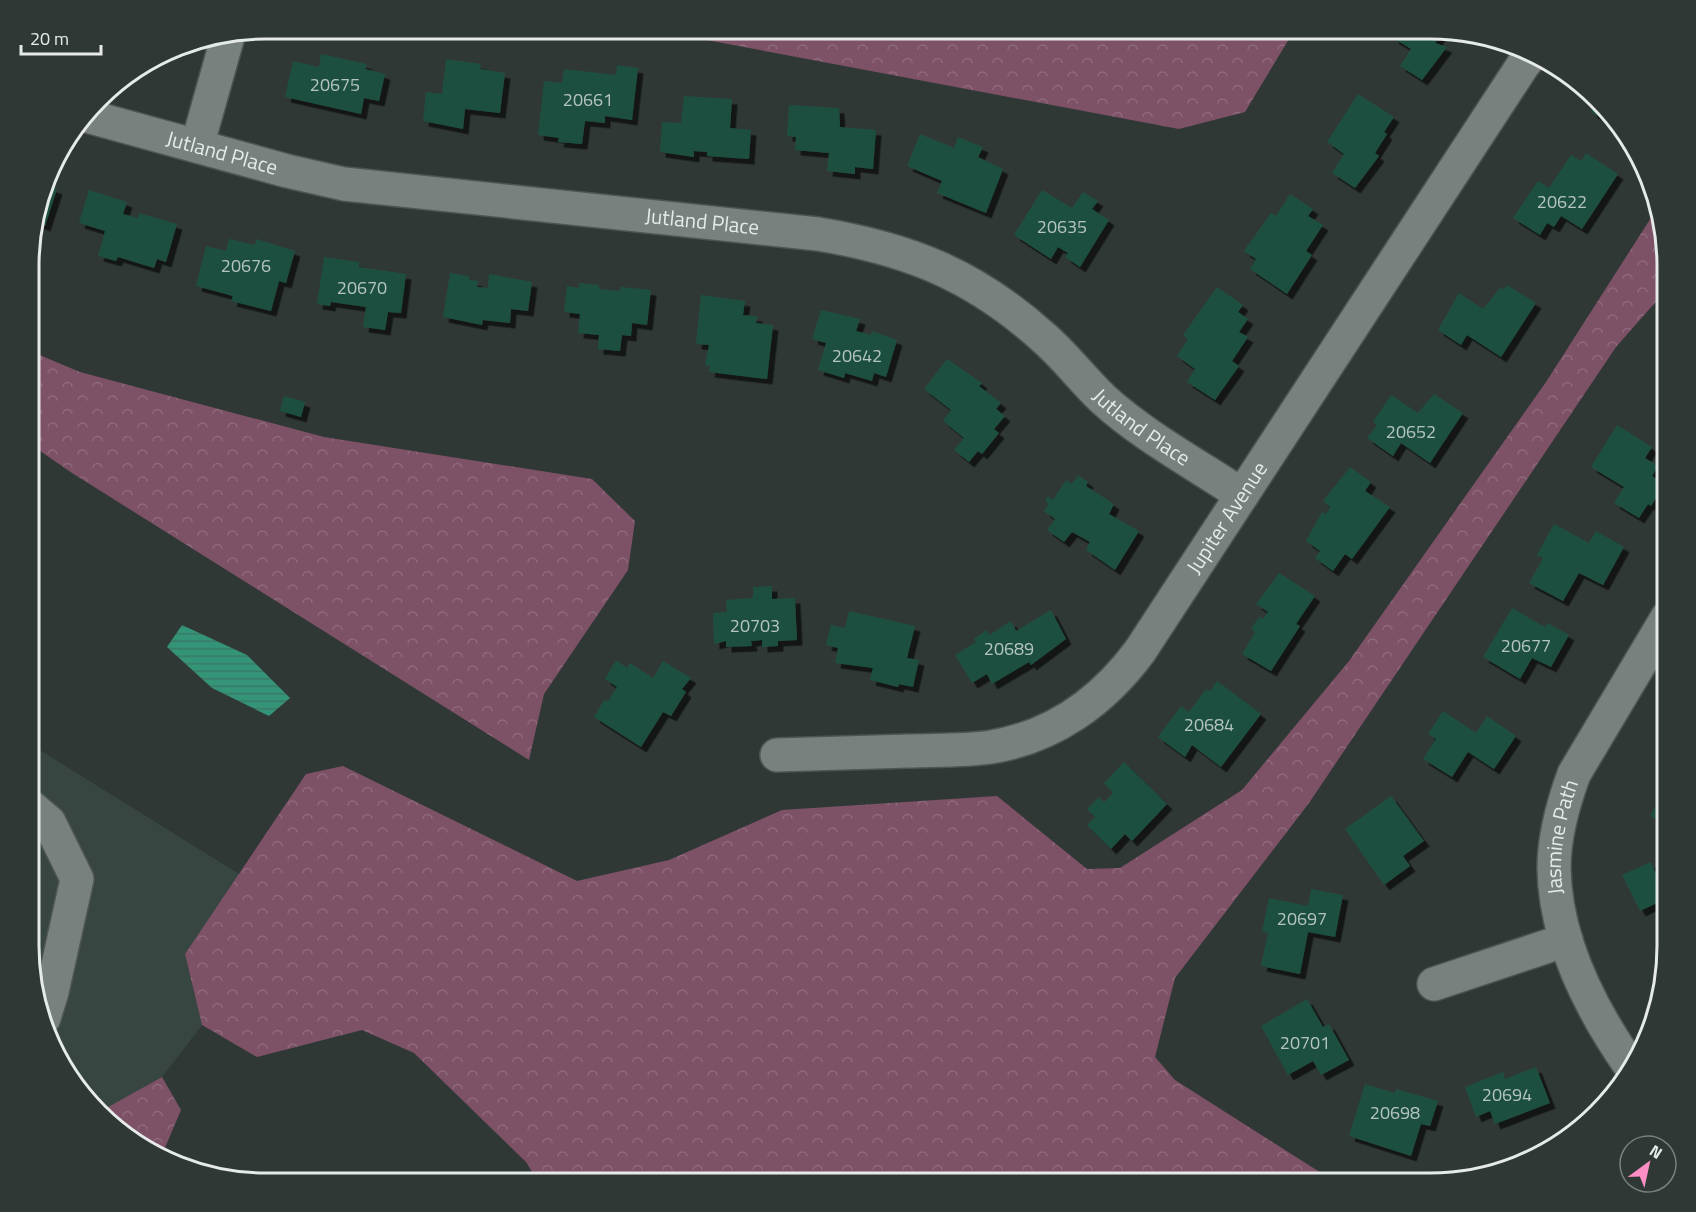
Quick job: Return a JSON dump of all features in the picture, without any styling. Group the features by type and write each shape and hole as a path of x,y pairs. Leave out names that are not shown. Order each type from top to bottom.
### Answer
{"street":[{"path":"197,146 226,42"},
{"name":"Jupiter Avenue","path":"777,755 990,747 1040,734 1064,721 1100,696 1127,669 1527,60"},
{"name":"Jutland Place","path":"94,118 344,184 818,234 887,248 952,273 983,291 1042,336 1066,358 1103,399 1133,423 1242,495"},
{"name":"Jasmine Path","path":"1627,1061 1586,989 1566,940 1560,915 1554,868 1556,843 1565,797 1588,749 1657,635"},
{"path":"39,814 49,822 77,879 47,1007"},
{"path":"1434,984 1566,940"}],"shaded area":[{"path":"182,625 247,655 290,698 269,716 212,688 167,647"},
{"path":"39,750 239,874 185,954 202,1025 162,1077 106,1108 77,1072 56,1033 43,990 39,961"}],"green space":[{"path":"701,39 1289,39 1245,112 1179,129"},
{"path":"1652,217 1657,251 1657,300 1616,347 1309,803 1175,978 1155,1057 1175,1080 1321,1173 533,1173 526,1162 414,1053 362,1030 257,1057 202,1025 185,954 306,774 343,766 577,881 669,860 782,810 997,796 1087,869 1120,868 1242,790 1349,661 1546,382"},
{"path":"39,355 80,372 324,437 592,479 635,521 628,570 544,694 529,760 39,450"},
{"path":"162,1077 181,1110 164,1150 140,1135 106,1108"}],"building":[{"path":"1395,39 1438,39 1435,43 1447,47 1422,80 1400,66 1411,49"},
{"path":"321,54 367,64 365,69 385,74 379,101 364,98 361,114 285,97 293,61 319,67"},
{"path":"446,59 481,64 480,69 505,73 500,113 465,109 463,129 423,121 426,92 442,94"},
{"path":"617,65 638,68 632,120 605,116 605,123 585,121 582,144 558,142 559,138 538,135 544,81 562,83 564,69 616,75"},
{"path":"1358,94 1394,117 1384,132 1387,134 1375,153 1379,156 1355,188 1332,173 1344,154 1327,142"},
{"path":"684,96 732,99 730,128 751,130 749,159 707,156 707,152 694,151 694,157 660,152 662,122 681,123"},
{"path":"789,105 839,108 840,127 876,130 873,169 855,167 855,174 827,171 829,153 795,150 796,137 787,136"},
{"path":"1593,108 1604,120 1591,112"},
{"path":"920,134 954,148 958,137 983,147 978,157 1003,169 986,213 937,193 942,181 907,166"},
{"path":"1586,153 1618,174 1582,229 1561,216 1554,227 1547,223 1540,235 1513,218 1538,181 1549,188 1571,155 1581,161"},
{"path":"53,188 57,189 45,226 43,222"},
{"path":"89,190 127,202 123,214 138,218 139,213 177,224 166,262 157,259 154,268 118,257 116,261 98,256 105,231 79,223"},
{"path":"1042,190 1072,208 1083,192 1098,201 1092,209 1109,220 1080,267 1065,257 1068,253 1058,247 1051,259 1014,235"},
{"path":"1290,194 1313,209 1308,216 1323,225 1306,251 1312,255 1287,294 1250,269 1256,259 1244,251 1271,213 1276,216"},
{"path":"229,239 255,245 256,239 295,251 286,283 279,281 271,311 231,301 233,296 196,286 206,246 226,251"},
{"path":"324,257 359,262 359,267 406,274 401,313 388,312 385,330 363,327 366,307 331,302 330,306 317,304"},
{"path":"450,273 469,276 469,280 478,281 477,287 488,288 489,274 532,282 528,311 511,309 510,323 483,320 482,325 443,317"},
{"path":"579,283 599,285 599,289 620,291 620,287 651,290 647,325 632,323 631,336 622,335 620,351 598,349 599,335 578,333 580,314 564,312 567,286 579,288"},
{"path":"1507,285 1536,303 1501,357 1467,335 1461,345 1438,330 1459,293 1483,309 1501,287 1504,290"},
{"path":"1217,287 1243,305 1238,312 1248,319 1239,332 1248,337 1232,361 1239,366 1215,400 1187,382 1195,369 1177,356 1188,339 1183,335"},
{"path":"701,295 745,301 743,315 757,316 756,323 773,325 767,379 709,372 710,366 705,365 709,345 696,344"},
{"path":"821,310 860,319 856,331 871,335 872,331 897,340 886,377 874,373 872,381 845,373 844,378 818,370 826,343 812,339"},
{"path":"947,359 982,383 979,386 1001,403 996,409 1005,416 994,429 999,433 982,454 978,451 969,462 954,450 964,438 943,421 951,410 924,389"},
{"path":"1434,394 1463,413 1430,463 1401,443 1393,456 1367,438 1377,425 1373,422 1391,395 1418,413"},
{"path":"284,396 305,402 301,417 280,411"},
{"path":"1617,425 1652,447 1645,458 1657,465 1652,476 1657,479 1657,497 1651,506 1648,504 1639,518 1614,503 1624,487 1591,467"},
{"path":"1350,467 1371,482 1365,491 1390,507 1352,559 1345,554 1333,571 1315,558 1320,551 1306,541 1322,512 1326,514 1330,507 1323,501"},
{"path":"1078,475 1088,482 1086,486 1114,504 1109,514 1139,531 1115,570 1086,550 1090,542 1072,532 1064,542 1047,530 1055,519 1044,511 1049,504 1045,501 1048,496 1053,500 1066,480 1072,484"},
{"path":"1554,524 1589,543 1596,531 1624,547 1603,585 1579,573 1563,601 1529,583 1543,558 1537,555"},
{"path":"1279,573 1315,596 1296,624 1300,626 1271,671 1242,654 1255,632 1251,629 1259,617 1263,619 1268,612 1256,604"},
{"path":"772,586 772,599 795,598 797,640 778,641 778,646 762,647 762,640 751,641 752,646 726,647 726,641 714,644 713,613 727,612 726,600 753,598 753,587"},
{"path":"1512,608 1545,627 1548,623 1569,635 1551,667 1532,658 1520,679 1483,657"},
{"path":"1051,610 1066,639 1031,665 1029,662 992,684 987,674 972,683 955,655 976,642 974,639 987,630 989,635 1011,621 1016,631"},
{"path":"849,611 915,626 907,658 919,660 913,687 899,684 898,687 870,680 873,668 835,663 838,648 826,645 831,625 845,628"},
{"path":"616,660 627,668 630,663 653,678 663,661 691,678 682,689 686,692 671,716 663,712 641,747 594,717 604,700 608,701 617,687 605,679"},
{"path":"1217,681 1261,714 1221,767 1192,745 1185,757 1158,737 1181,706 1189,712 1206,689 1210,691"},
{"path":"1443,711 1476,733 1487,716 1516,736 1494,769 1468,752 1452,777 1423,759 1436,739 1428,734"},
{"path":"1124,762 1167,804 1132,841 1125,834 1111,849 1087,825 1095,817 1087,809 1099,797 1104,802 1113,793 1104,783"},
{"path":"1391,796 1424,841 1403,856 1410,866 1384,885 1345,829"},
{"path":"1657,804 1657,820 1650,816"},
{"path":"1651,862 1657,874 1657,903 1640,911 1622,875"},
{"path":"1311,889 1343,895 1335,937 1308,932 1300,974 1261,966 1268,933 1262,932 1269,898 1308,906"},
{"path":"1307,999 1323,1027 1329,1024 1349,1060 1321,1075 1313,1061 1288,1075 1261,1026"},
{"path":"1536,1067 1550,1103 1495,1124 1490,1111 1476,1117 1465,1087 1503,1072 1505,1079"},
{"path":"1365,1084 1395,1093 1396,1089 1438,1101 1430,1126 1421,1124 1411,1156 1349,1136"}]}
